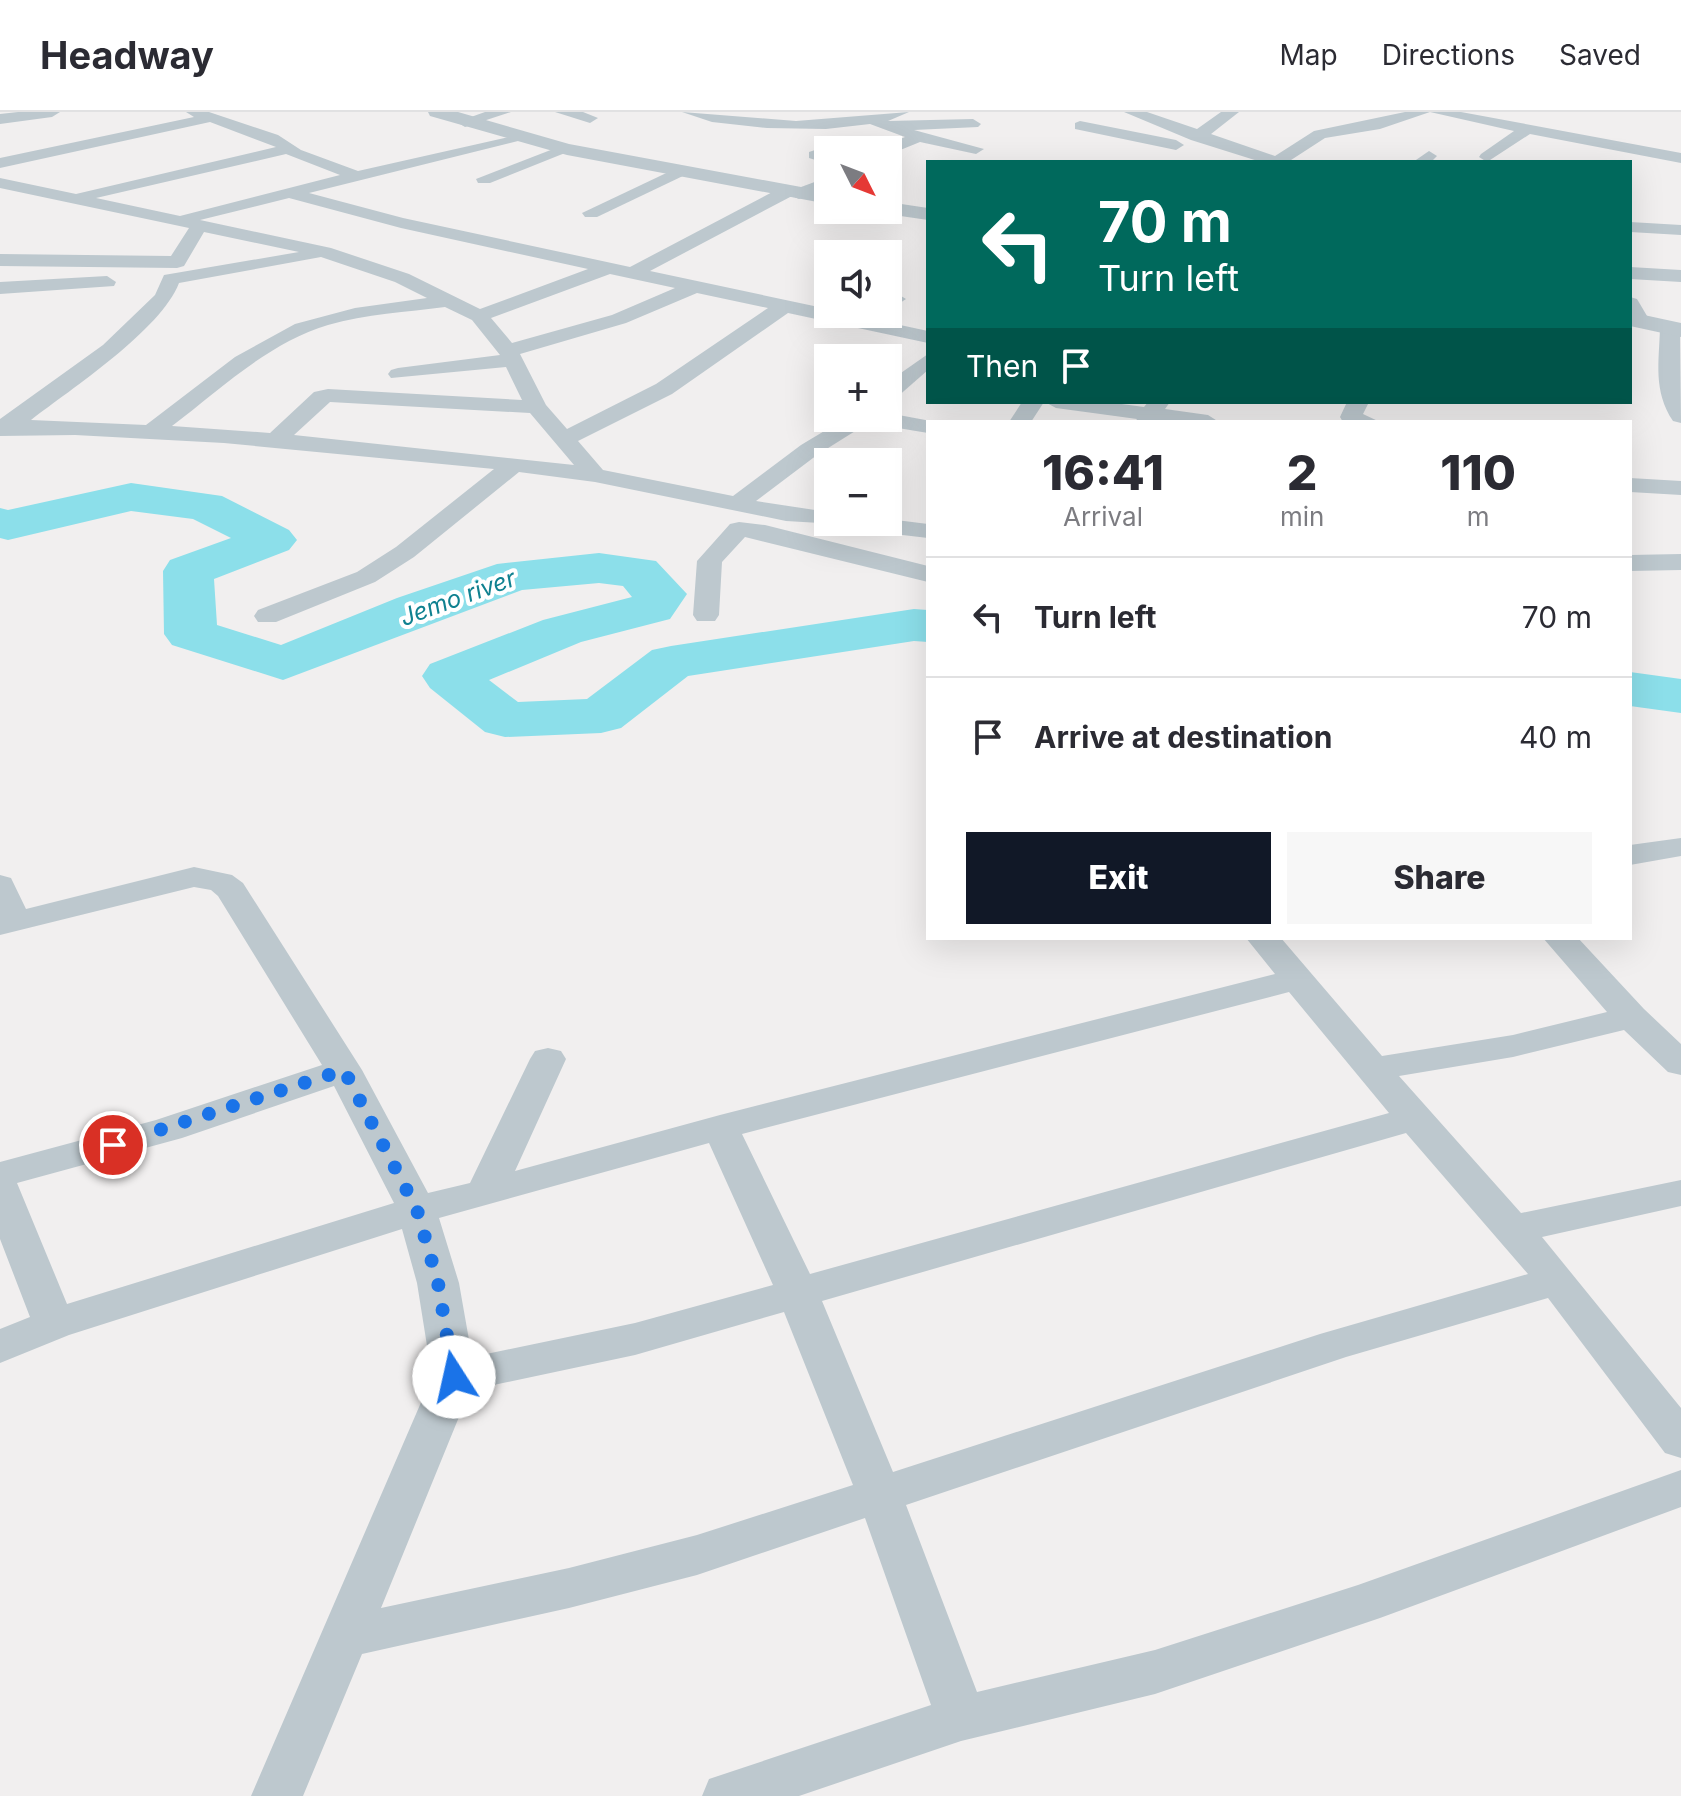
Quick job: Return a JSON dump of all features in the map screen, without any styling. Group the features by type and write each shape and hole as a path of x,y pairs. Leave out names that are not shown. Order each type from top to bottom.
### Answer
{"street":[{"path":"0,119 52,112"},
{"path":"437,112 516,137 567,149 814,196"},
{"path":"465,122 503,112"},
{"path":"563,112 590,118"},
{"path":"690,112 754,123 898,119 973,124"},
{"path":"844,112 876,121"},
{"path":"1132,112 1267,160"},
{"path":"1080,126 1176,145 1204,139 1231,112"},
{"path":"1272,160 1320,134 1380,124 1422,112"},
{"path":"1437,112 1524,131 1681,158"},
{"path":"0,163 202,115 272,138 289,149 364,176 396,184"},
{"path":"1561,117 1603,143"},
{"path":"898,119 919,137 976,149"},
{"path":"1487,157 1524,131"},
{"path":"173,222 516,137"},
{"path":"902,144 919,137"},
{"path":"73,198 289,149"},
{"path":"484,179 567,149"},
{"path":"591,213 679,172"},
{"path":"0,183 325,252 402,278 479,316 510,356 536,407 595,475"},
{"path":"632,273 793,193 814,186"},
{"path":"0,202 28,189"},
{"path":"294,194 401,223 814,311"},
{"path":"902,210 926,214"},
{"path":"4,428 147,315 164,297 174,271 199,226"},
{"path":"1632,227 1681,230"},
{"path":"0,288 325,252"},
{"path":"0,260 174,271"},
{"path":"479,316 608,268"},
{"path":"1632,273 1681,276"},
{"path":"398,374 510,356 619,319 694,287"},
{"path":"151,432 272,343 302,328 341,317 446,301"},
{"path":"562,440 664,389 783,307"},
{"path":"1633,314 1676,329 1669,388 1673,407 1681,416"},
{"path":"898,328 926,336"},
{"path":"902,381 926,362"},
{"path":"277,439 322,397 336,394 536,407"},
{"path":"1073,404 1196,420"},
{"path":"1357,404 1351,417 1362,420"},
{"path":"902,422 926,426"},
{"path":"4,428 277,439 595,475 814,517"},
{"path":"737,504 838,432"},
{"path":"267,616 366,577 405,552 514,465"},
{"path":"1632,485 1681,488"},
{"path":"902,528 926,531"},
{"path":"706,615 710,561 739,529 765,532 926,573"},
{"path":"1632,563 1681,562"},
{"path":"1632,855 1681,847"},
{"path":"0,885 7,923 194,877 221,882 231,890 344,1070 417,1210 438,1283 454,1377 277,1796"},
{"path":"1275,940 1297,979 1557,1280 1681,1441"},
{"path":"1562,940 1631,1017 1681,1064"},
{"path":"0,1347 54,1324 417,1210 720,1127 1297,979"},
{"path":"1373,1069 1513,1046 1631,1017"},
{"path":"485,1192 548,1059"},
{"path":"0,1175 169,1129 344,1070"},
{"path":"454,1377 635,1339 1414,1118"},
{"path":"720,1127 798,1291 881,1492 961,1718"},
{"path":"0,1188 54,1324"},
{"path":"1512,1229 1681,1193"},
{"path":"343,1637 569,1588 697,1555 1335,1345 1557,1280"},
{"path":"728,1796 961,1718 1155,1672 1363,1604 1681,1488"}],"waterway":[{"name":"Jemo river","path":"0,523 8,525 131,497 205,506 272,540 188,571 191,634 283,664 416,609 515,575 599,568 638,572 661,594 651,608 562,631 450,676 505,720 601,716 671,662 914,625 926,626"},
{"name":"Jemo river","path":"1632,689 1681,696"}],"route":[{"path":"113,1145 344,1070 417,1210 438,1283 454,1377"}]}
